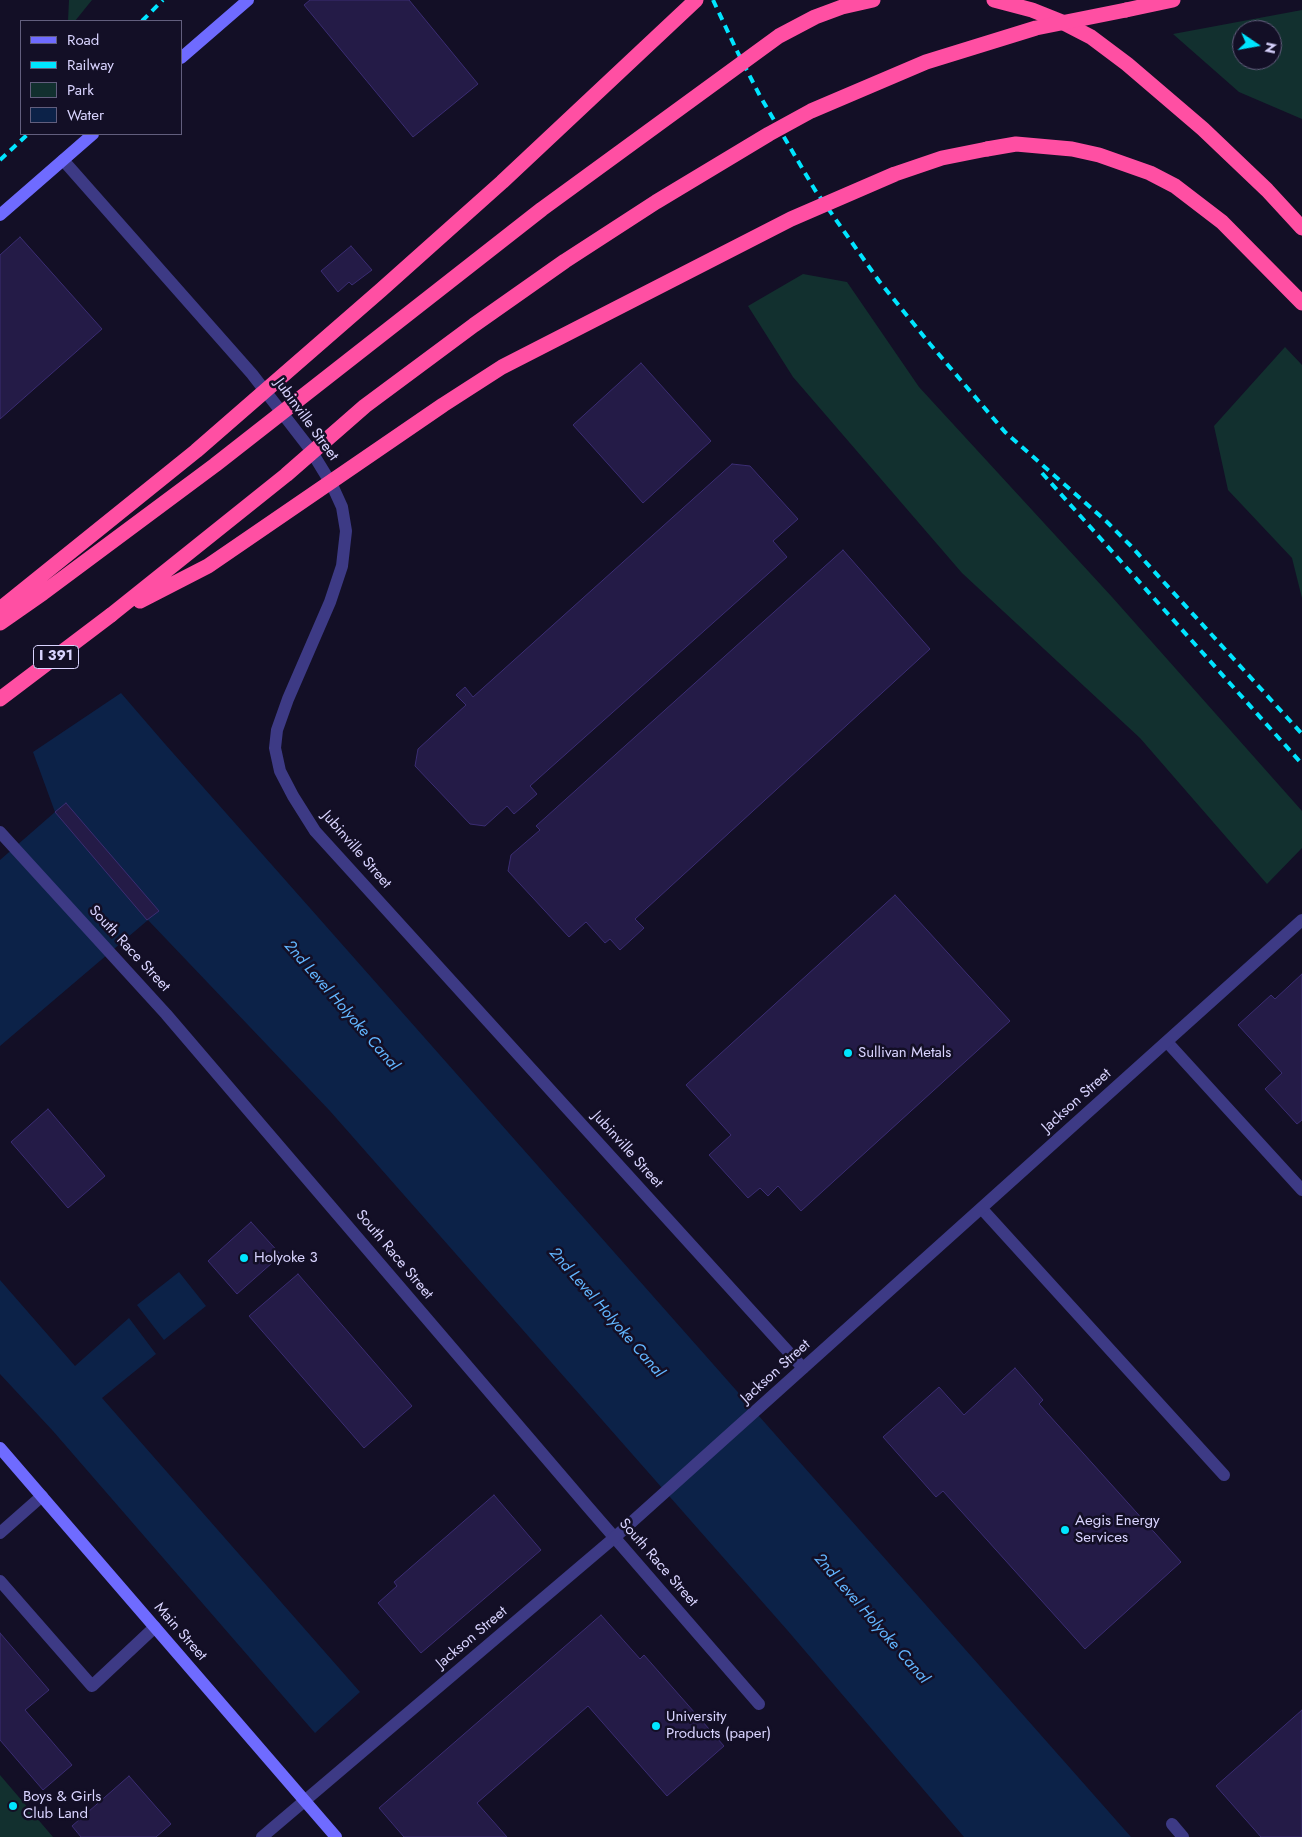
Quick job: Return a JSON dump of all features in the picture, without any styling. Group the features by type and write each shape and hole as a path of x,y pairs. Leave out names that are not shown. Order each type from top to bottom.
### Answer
{"highway":[{"path":"0,609 196,451 381,290 510,176 696,0"},
{"path":"0,622 44,593 215,465 542,209 779,36 816,17 842,7 873,0"},
{"path":"994,0 1032,10 1062,22 1091,37 1127,64 1203,129 1267,190 1302,228"},
{"path":"111,615 286,475 365,406 466,330 574,255 656,202 770,134 811,111 926,62 1036,28 1173,0"},
{"path":"111,615 208,566 443,405 502,368 791,219 895,174 942,158 1016,144 1099,155 1150,174 1175,186 1222,222 1302,303"},
{"name":"I 391","path":"0,699 111,615"}],"main road":[{"path":"182,57 248,0"},
{"path":"0,215 92,135"},
{"name":"Main Street","path":"0,1448 336,1837"}],"street":[{"name":"Jubinville Street","path":"63,160 252,374 310,449 332,485 342,507 346,531 342,566 330,602 288,699 277,730 275,748 280,771 293,796 315,831 804,1368"},
{"name":"South Race Street","path":"0,832 166,1014 614,1538 759,1704"},
{"name":"Jackson Street","path":"262,1837 614,1538 1302,920"},
{"path":"1167,1042 1302,1190"},
{"path":"982,1209 1070,1308 1224,1475"},
{"path":"0,1534 42,1496"},
{"path":"0,1581 92,1686 155,1627"},
{"path":"1172,1824 1184,1837"}],"green space":[{"path":"69,0 92,0 76,20 68,20"},
{"path":"1302,10 1302,119 1239,92 1173,34 1232,23 1232,70 1282,70 1282,20 1248,20"},
{"path":"803,274 847,282 919,387 1112,597 1302,811 1302,848 1267,884 1140,738 962,573 793,377 748,306"},
{"path":"1285,347 1302,365 1302,598 1292,558 1228,490 1214,426"},
{"name":"Boys & Girls Club Land","path":"0,1775 53,1837 0,1837"}],"water":[{"name":"2nd Level Holyoke Canal","path":"121,693 1131,1837 964,1837 788,1631 330,1111 148,920 0,1046 0,860 55,812 33,752"},
{"path":"179,1272 206,1306 164,1340 137,1305"},
{"path":"0,1280 75,1366 129,1318 156,1354 102,1398 360,1692 315,1733 53,1431 0,1374"}],"building":[{"path":"310,0 409,0 478,84 413,137 304,5"},
{"path":"20,237 102,329 0,419 0,255"},
{"path":"351,246 372,270 352,285 349,282 338,292 321,271"},
{"path":"641,363 711,441 643,503 573,425"},
{"path":"732,464 750,466 798,519 773,541 787,557 530,786 537,794 514,814 507,806 485,826 470,824 415,766 418,749 466,705 456,695 465,687 473,697"},
{"path":"843,550 930,649 635,919 644,928 620,950 610,939 605,943 586,922 569,937 508,871 511,855 540,830 536,826"},
{"path":"66,803 159,911 147,920 55,812"},
{"name":"Sullivan Metals","path":"895,895 1010,1021 801,1211 778,1186 768,1196 760,1188 748,1198 709,1155 731,1135 686,1085"},
{"path":"1302,974 1302,1120 1297,1124 1265,1089 1282,1073 1238,1025 1271,995 1275,999"},
{"path":"48,1109 105,1176 68,1208 11,1142"},
{"name":"Holyoke 3","path":"251,1222 281,1255 237,1294 208,1261"},
{"path":"298,1274 412,1406 364,1448 249,1316"},
{"name":"Aegis Energy Services","path":"1015,1368 1043,1400 1039,1404 1181,1562 1085,1649 943,1491 936,1497 883,1437 939,1387 964,1415"},
{"path":"494,1495 541,1550 421,1653 378,1603 397,1586 394,1582"},
{"name":"University Products (paper)","path":"601,1615 640,1659 644,1655 724,1746 667,1796 588,1706 477,1803 507,1837 404,1837 379,1808"},
{"path":"0,1633 49,1690 25,1710 72,1765 43,1790 0,1740"},
{"path":"1302,1710 1302,1837 1261,1837 1216,1786"},
{"path":"129,1776 171,1824 156,1837 81,1837 72,1826"}],"railway":[{"path":"143,20 163,0"},
{"path":"713,0 760,96 815,190 879,281 1005,432 1107,522 1131,546 1302,734"},
{"path":"0,160 27,135"},
{"path":"1042,473 1302,764"}],"place":[{"name":"Sullivan Metals","path":"848,1053"},
{"name":"Holyoke 3","path":"244,1258"},
{"name":"Aegis Energy Services","path":"1065,1530"},
{"name":"University Products (paper)","path":"656,1726"},
{"name":"Boys & Girls Club Land","path":"13,1806"}]}
